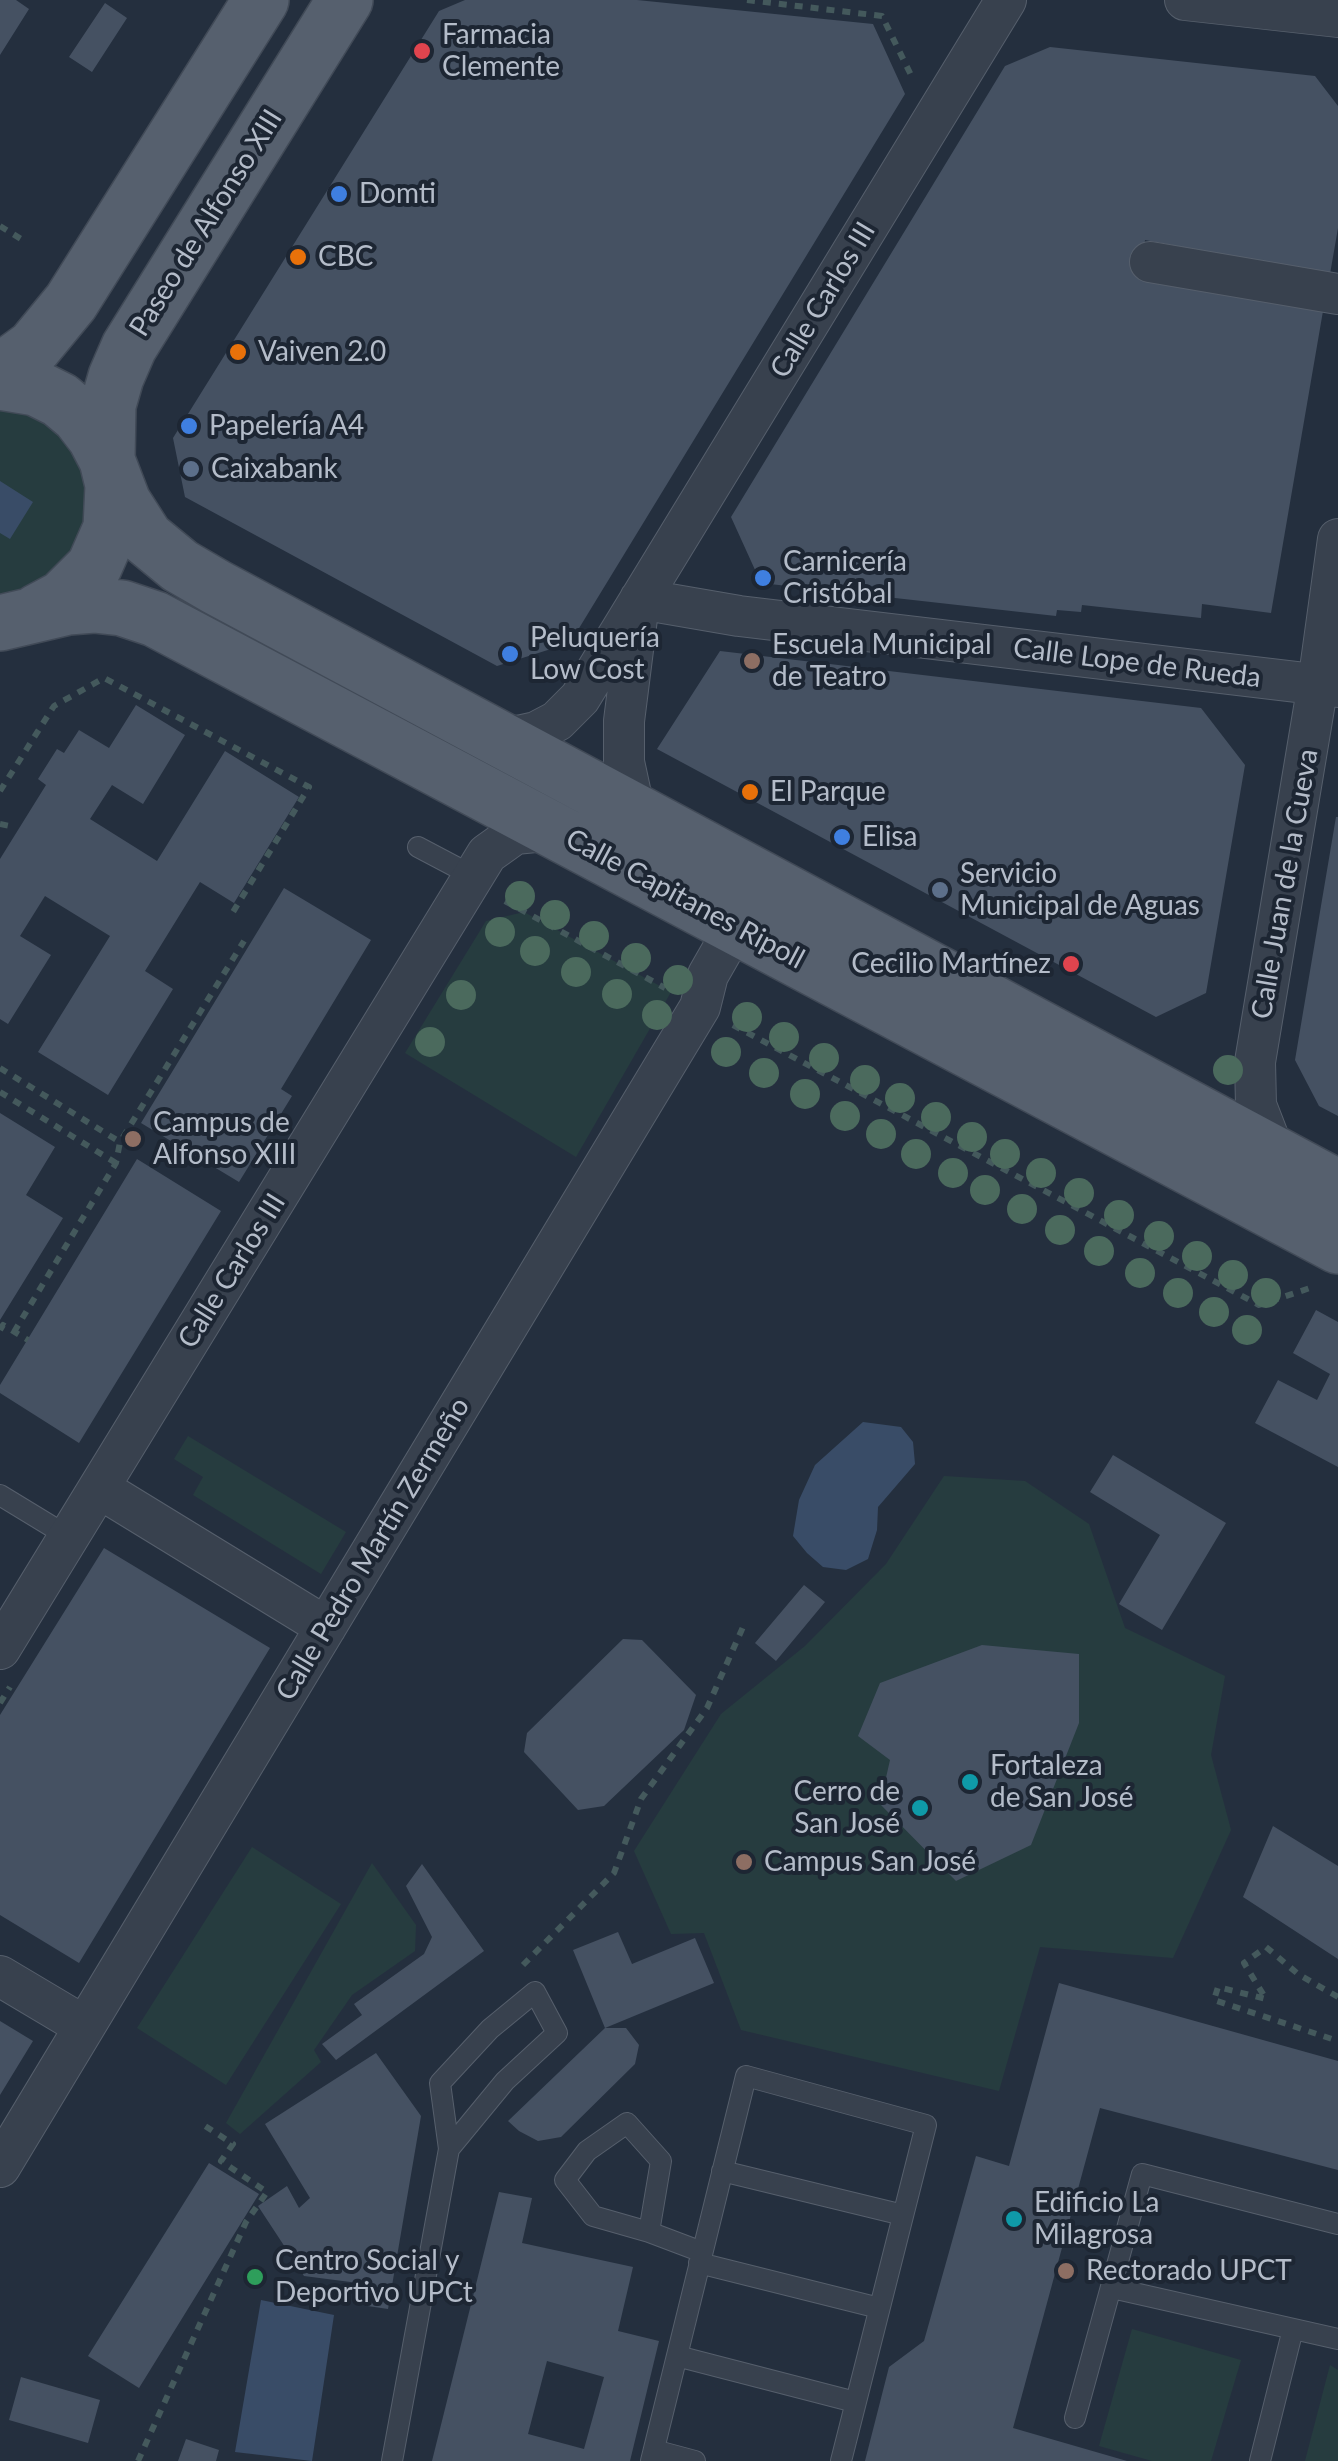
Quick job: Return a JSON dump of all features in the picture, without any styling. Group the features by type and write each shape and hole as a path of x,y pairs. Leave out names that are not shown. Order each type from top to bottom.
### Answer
{"main road":[{"path":"0,372 34,347 71,302 261,0"},
{"name":"Paseo de Alfonso XIII","path":"6,620 64,598 94,568 111,528 114,507 107,460 108,405 129,347 345,0"},
{"name":"Calle Capitanes Ripoll","path":"0,382 36,388 60,400 79,416 96,437 134,521 146,538 172,560 216,587 1338,1188"},
{"name":"Calle Capitanes Ripoll","path":"6,620 94,605 122,608 155,619 736,926 1332,1269"}],"street":[{"name":"Calle Carlos III","path":"481,729 499,736 536,732 558,721 580,698 1006,0"},
{"path":"1184,0 1338,17"},
{"path":"1150,262 1338,294"},
{"name":"Calle Juan de la Cueva","path":"1288,1162 1274,1149 1256,1105 1255,1062 1328,686 1338,539"},
{"name":"Calle Carlos III","path":"640,599 624,721 627,784 632,800 644,816"},
{"name":"Calle Lope de Rueda","path":"640,599 738,616 1328,686"},
{"name":"Calle Carlos III","path":"0,1650 483,886 487,854 515,834 555,830"},
{"name":"Calle Pedro Martín Zermeño","path":"0,2167 700,1007 708,975 736,926"},
{"path":"99,1488 326,1626"},
{"path":"0,1976 84,2026"}],"lane":[{"path":"418,847 483,886"},
{"path":"0,1495 69,1537"},
{"path":"392,2461 449,2149 440,2083 490,2029 535,1992 557,2033 505,2081 449,2149"},
{"path":"695,2461 652,2456 746,2076 926,2124 840,2461"},
{"path":"649,2232 661,2160 627,2122 587,2151 565,2180 593,2216 649,2232 701,2258 879,2308"},
{"path":"722,2171 904,2214"},
{"path":"1076,2418 1142,2174 1338,2224"},
{"path":"1112,2288 1338,2339"},
{"path":"1260,2461 1294,2329"},
{"path":"677,2356 856,2402"}],"path":[{"path":"746,0 882,16 918,89"},
{"path":"0,226 21,239"},
{"path":"0,791 54,706 104,678 309,788 233,912"},
{"path":"0,824 10,826"},
{"path":"483,886 700,1007 1259,1305 1316,1286 1332,1269"},
{"path":"14,1332 116,1164 120,1142 244,941"},
{"path":"0,1068 120,1142"},
{"path":"0,1092 116,1164"},
{"path":"0,1330 4,1325 28,1340"},
{"path":"535,1992 517,1972 614,1873 641,1799 707,1708 743,1627"},
{"path":"1338,1998 1298,1974 1266,1946 1244,1964 1266,1999 1218,1987 1214,2000 1338,2041"},
{"path":"138,2461 246,2222 266,2192 222,2161 233,2144 199,2122"}],"green space":[{"path":"0,382 60,400 111,528 0,620"},
{"path":"524,912 671,992 576,1157 405,1053 486,921"},
{"path":"188,1436 346,1532 321,1574 193,1495 203,1477 174,1459"},
{"path":"944,1476 1025,1481 1089,1524 1125,1628 1225,1676 1211,1755 1231,1830 1173,1958 1040,1947 999,2091 741,2030 704,1933 671,1934 634,1851 721,1714 805,1646 886,1564"},
{"path":"252,1847 341,1904 226,2085 137,2028"},
{"path":"372,1863 416,1925 415,1951 352,1995 314,2050 321,2062 240,2134 226,2123"},
{"path":"1132,2329 1241,2360 1211,2461 1152,2461 1099,2446"},
{"path":"1330,2365 1338,2370 1338,2461 1305,2461"}],"water":[{"path":"0,481 33,502 10,539 0,533"},
{"path":"863,1422 901,1427 913,1442 915,1464 878,1507 877,1530 868,1559 846,1570 823,1567 793,1536 799,1500 815,1465"},
{"path":"261,2300 334,2315 312,2461 235,2452"}],"building":[{"path":"0,0 16,0 29,9 0,55"},
{"path":"465,0 637,0 873,24 905,94 570,643 497,666 185,497 173,438 439,11"},
{"path":"105,3 127,18 92,72 69,57"},
{"path":"1050,47 1315,76 1338,106 1338,228 1330,274 1145,240 1140,278 1323,311 1271,613 1202,604 1201,618 1082,605 1081,612 1057,610 1056,616 761,583 731,517 1005,66"},
{"path":"720,651 1201,708 1245,765 1206,993 1156,1017 657,749"},
{"path":"136,705 185,735 143,804 112,785 90,819 157,861 225,751 299,797 234,903 200,882 145,971 173,989 108,1095 38,1052 110,936 45,896 20,936 51,955 8,1024 0,1019 0,859 46,785 38,779 57,749 64,753 79,730 109,748"},
{"path":"1336,817 1338,1116 1319,1106 1295,1060"},
{"path":"284,888 371,940 281,1089 292,1096 239,1182 141,1123"},
{"path":"0,1113 55,1147 26,1195 63,1218 0,1320"},
{"path":"137,1159 221,1211 79,1443 0,1393 0,1385"},
{"path":"1316,1310 1338,1322 1338,1467 1255,1423 1278,1380 1317,1400 1330,1374 1293,1353"},
{"path":"1113,1455 1226,1523 1162,1630 1119,1604 1160,1535 1090,1492"},
{"path":"104,1548 270,1648 79,1963 0,1915 0,1715"},
{"path":"804,1585 825,1602 776,1661 755,1643"},
{"path":"623,1639 642,1640 696,1695 684,1730 604,1806 578,1810 524,1752 527,1733"},
{"name":"Fortaleza de San José","path":"982,1645 1079,1654 1079,1723 1031,1845 956,1881 880,1804 890,1760 858,1736 880,1683"},
{"path":"1273,1826 1338,1866 1338,1959 1243,1897"},
{"path":"422,1864 484,1951 336,2060 322,2044 362,2015 354,2004 424,1954 432,1937 406,1886"},
{"path":"618,1932 632,1964 695,1938 714,1983 605,2028 573,1950"},
{"name":"Edificio La Milagrosa","path":"1059,1983 1338,2061 1338,2170 1100,2108 1013,2428 1127,2461 865,2461 889,2367 924,2341 976,2156 1009,2166"},
{"path":"0,2021 33,2041 0,2095"},
{"path":"605,2028 626,2028 639,2045 635,2064 561,2137 538,2141 508,2121"},
{"path":"376,2053 421,2116 388,2309 361,2305 366,2284 304,2276 258,2206 287,2186 299,2208 310,2198 265,2124"},
{"path":"209,2163 259,2194 139,2388 88,2356"},
{"path":"499,2192 532,2198 522,2243 633,2267 618,2331 659,2341 630,2461 432,2461","holes":["547,2361 604,2377 584,2449 528,2434"]},
{"path":"21,2377 100,2400 88,2443 9,2420"},
{"path":"186,2439 219,2450 216,2461 178,2461"}],"place":[{"name":"Farmacia Clemente","path":"422,51"},
{"name":"Domti","path":"339,194"},
{"name":"CBC","path":"298,257"},
{"name":"Vaiven 2.0","path":"238,352"},
{"name":"Papelería A4","path":"189,426"},
{"name":"Caixabank","path":"191,469"},
{"name":"Carnicería Cristóbal","path":"763,578"},
{"name":"Peluquería Low Cost","path":"510,654"},
{"name":"Escuela Municipal de Teatro","path":"752,661"},
{"name":"El Parque","path":"750,792"},
{"name":"Elisa","path":"842,837"},
{"name":"Servicio Municipal de Aguas","path":"940,890"},
{"name":"Cecilio Martínez","path":"1071,964"},
{"name":"Campus de Alfonso XIII","path":"133,1139"},
{"name":"Fortaleza de San José","path":"970,1782"},
{"name":"Cerro de San José","path":"920,1808"},
{"name":"Campus San José","path":"744,1862"},
{"name":"Edificio La Milagrosa","path":"1014,2219"},
{"name":"Rectorado UPCT","path":"1066,2271"},
{"name":"Centro Social y Deportivo UPCt","path":"255,2277"}]}
